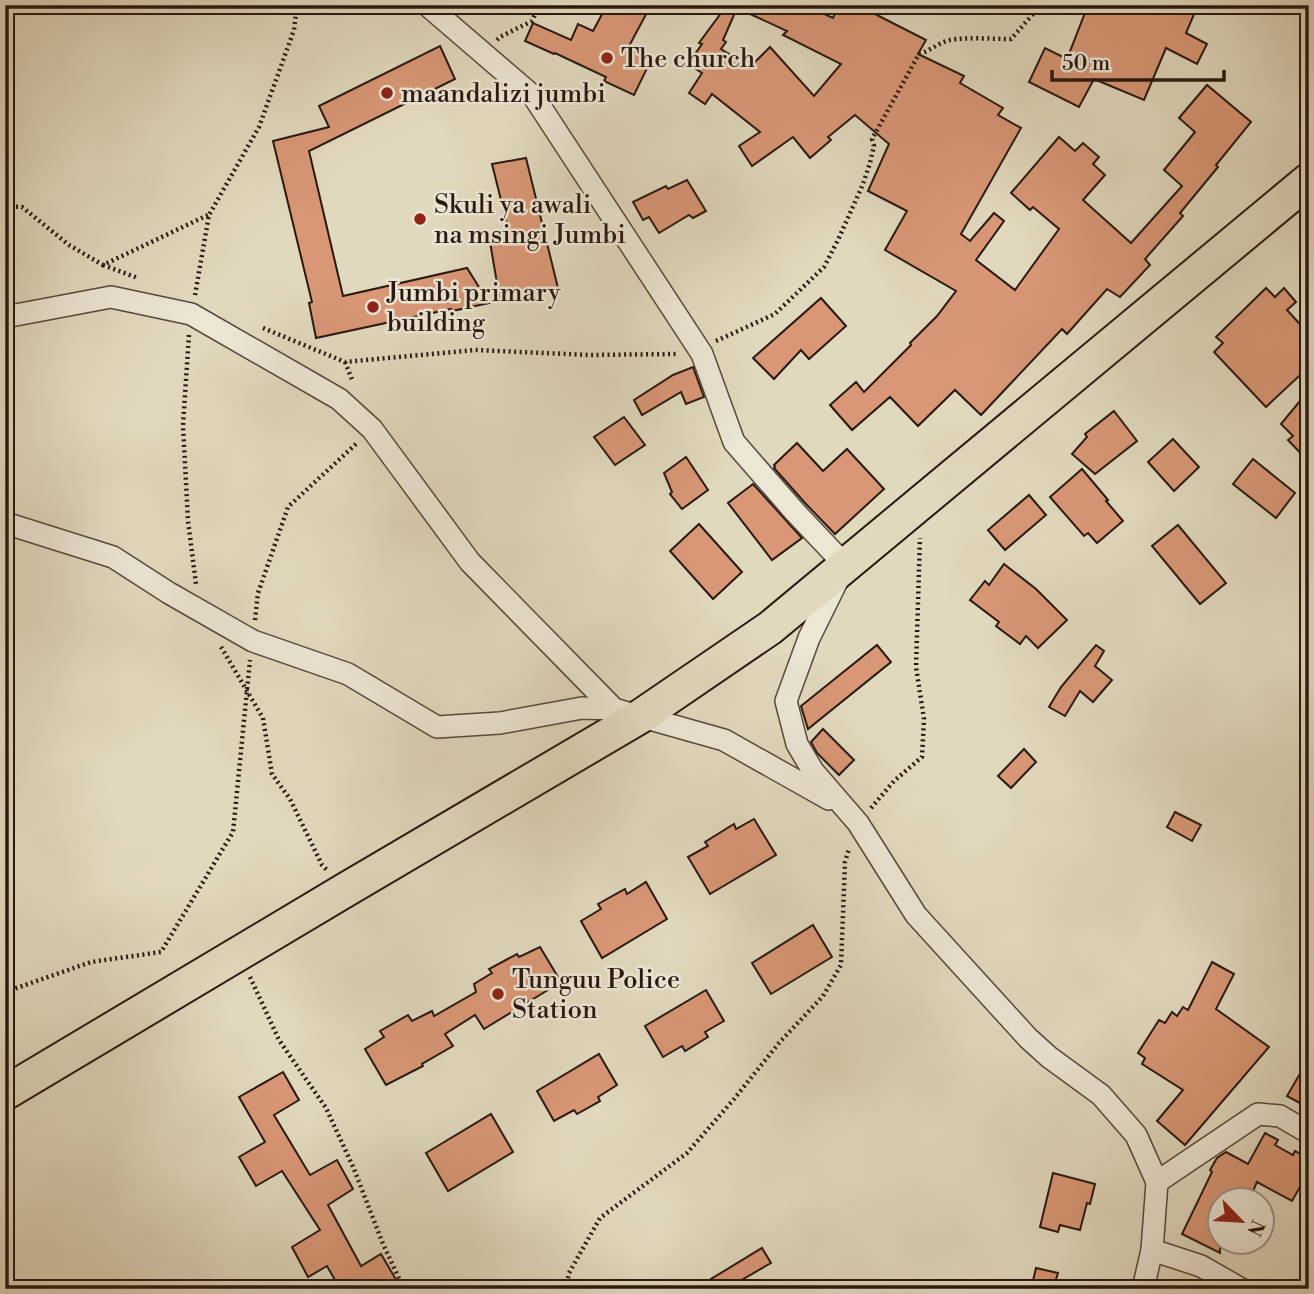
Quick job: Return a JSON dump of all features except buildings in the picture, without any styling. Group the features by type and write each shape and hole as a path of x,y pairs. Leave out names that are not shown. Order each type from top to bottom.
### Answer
{"main road":[{"path":"5,1093 346,889 628,712 770,628 1309,180"}],"street":[{"path":"427,5 534,97 702,354 734,442 845,565 809,638 786,701 797,744 813,771 858,823 916,915 1028,1038 1101,1095 1136,1135 1157,1182 1152,1250 1143,1289"},
{"path":"5,317 111,298 191,314 339,399 372,429 470,562 628,712"},
{"path":"5,523 113,557 253,641 348,674 437,727 500,723 582,708 628,712 724,740 825,796 858,823"},
{"path":"1157,1182 1258,1114 1280,1116 1309,1133"},
{"path":"1152,1250 1201,1266 1241,1289"}],"path":[{"path":"297,5 294,30 259,127 209,215 191,314 183,425 188,521 201,611 263,718 272,774 290,799 322,865 346,889"},
{"path":"485,54 500,37 531,21 539,5"},
{"path":"257,326 345,362 475,350 590,355 702,354 715,341 775,314 824,267 863,184 874,146 872,139 919,54 951,40 1011,39 1041,5"},
{"path":"5,206 22,207 69,245 103,265 142,280"},
{"path":"103,265 209,215"},
{"path":"345,362 354,384"},
{"path":"5,992 91,962 161,953 233,832 258,593 289,506 372,429"},
{"path":"566,1289 569,1273 600,1218 687,1153 779,1043 823,996 841,965 845,862 858,823 894,781 922,757 924,719 916,667 922,501"},
{"path":"239,953 279,1040 326,1108 404,1289"}],"place":[{"name":"The church","path":"607,58"},
{"name":"maandalizi jumbi","path":"387,93"},
{"name":"Skuli ya awali na msingi Jumbi","path":"420,219"},
{"name":"Jumbi primary building","path":"373,307"},
{"name":"Tunguu Police Station","path":"498,994"}]}
